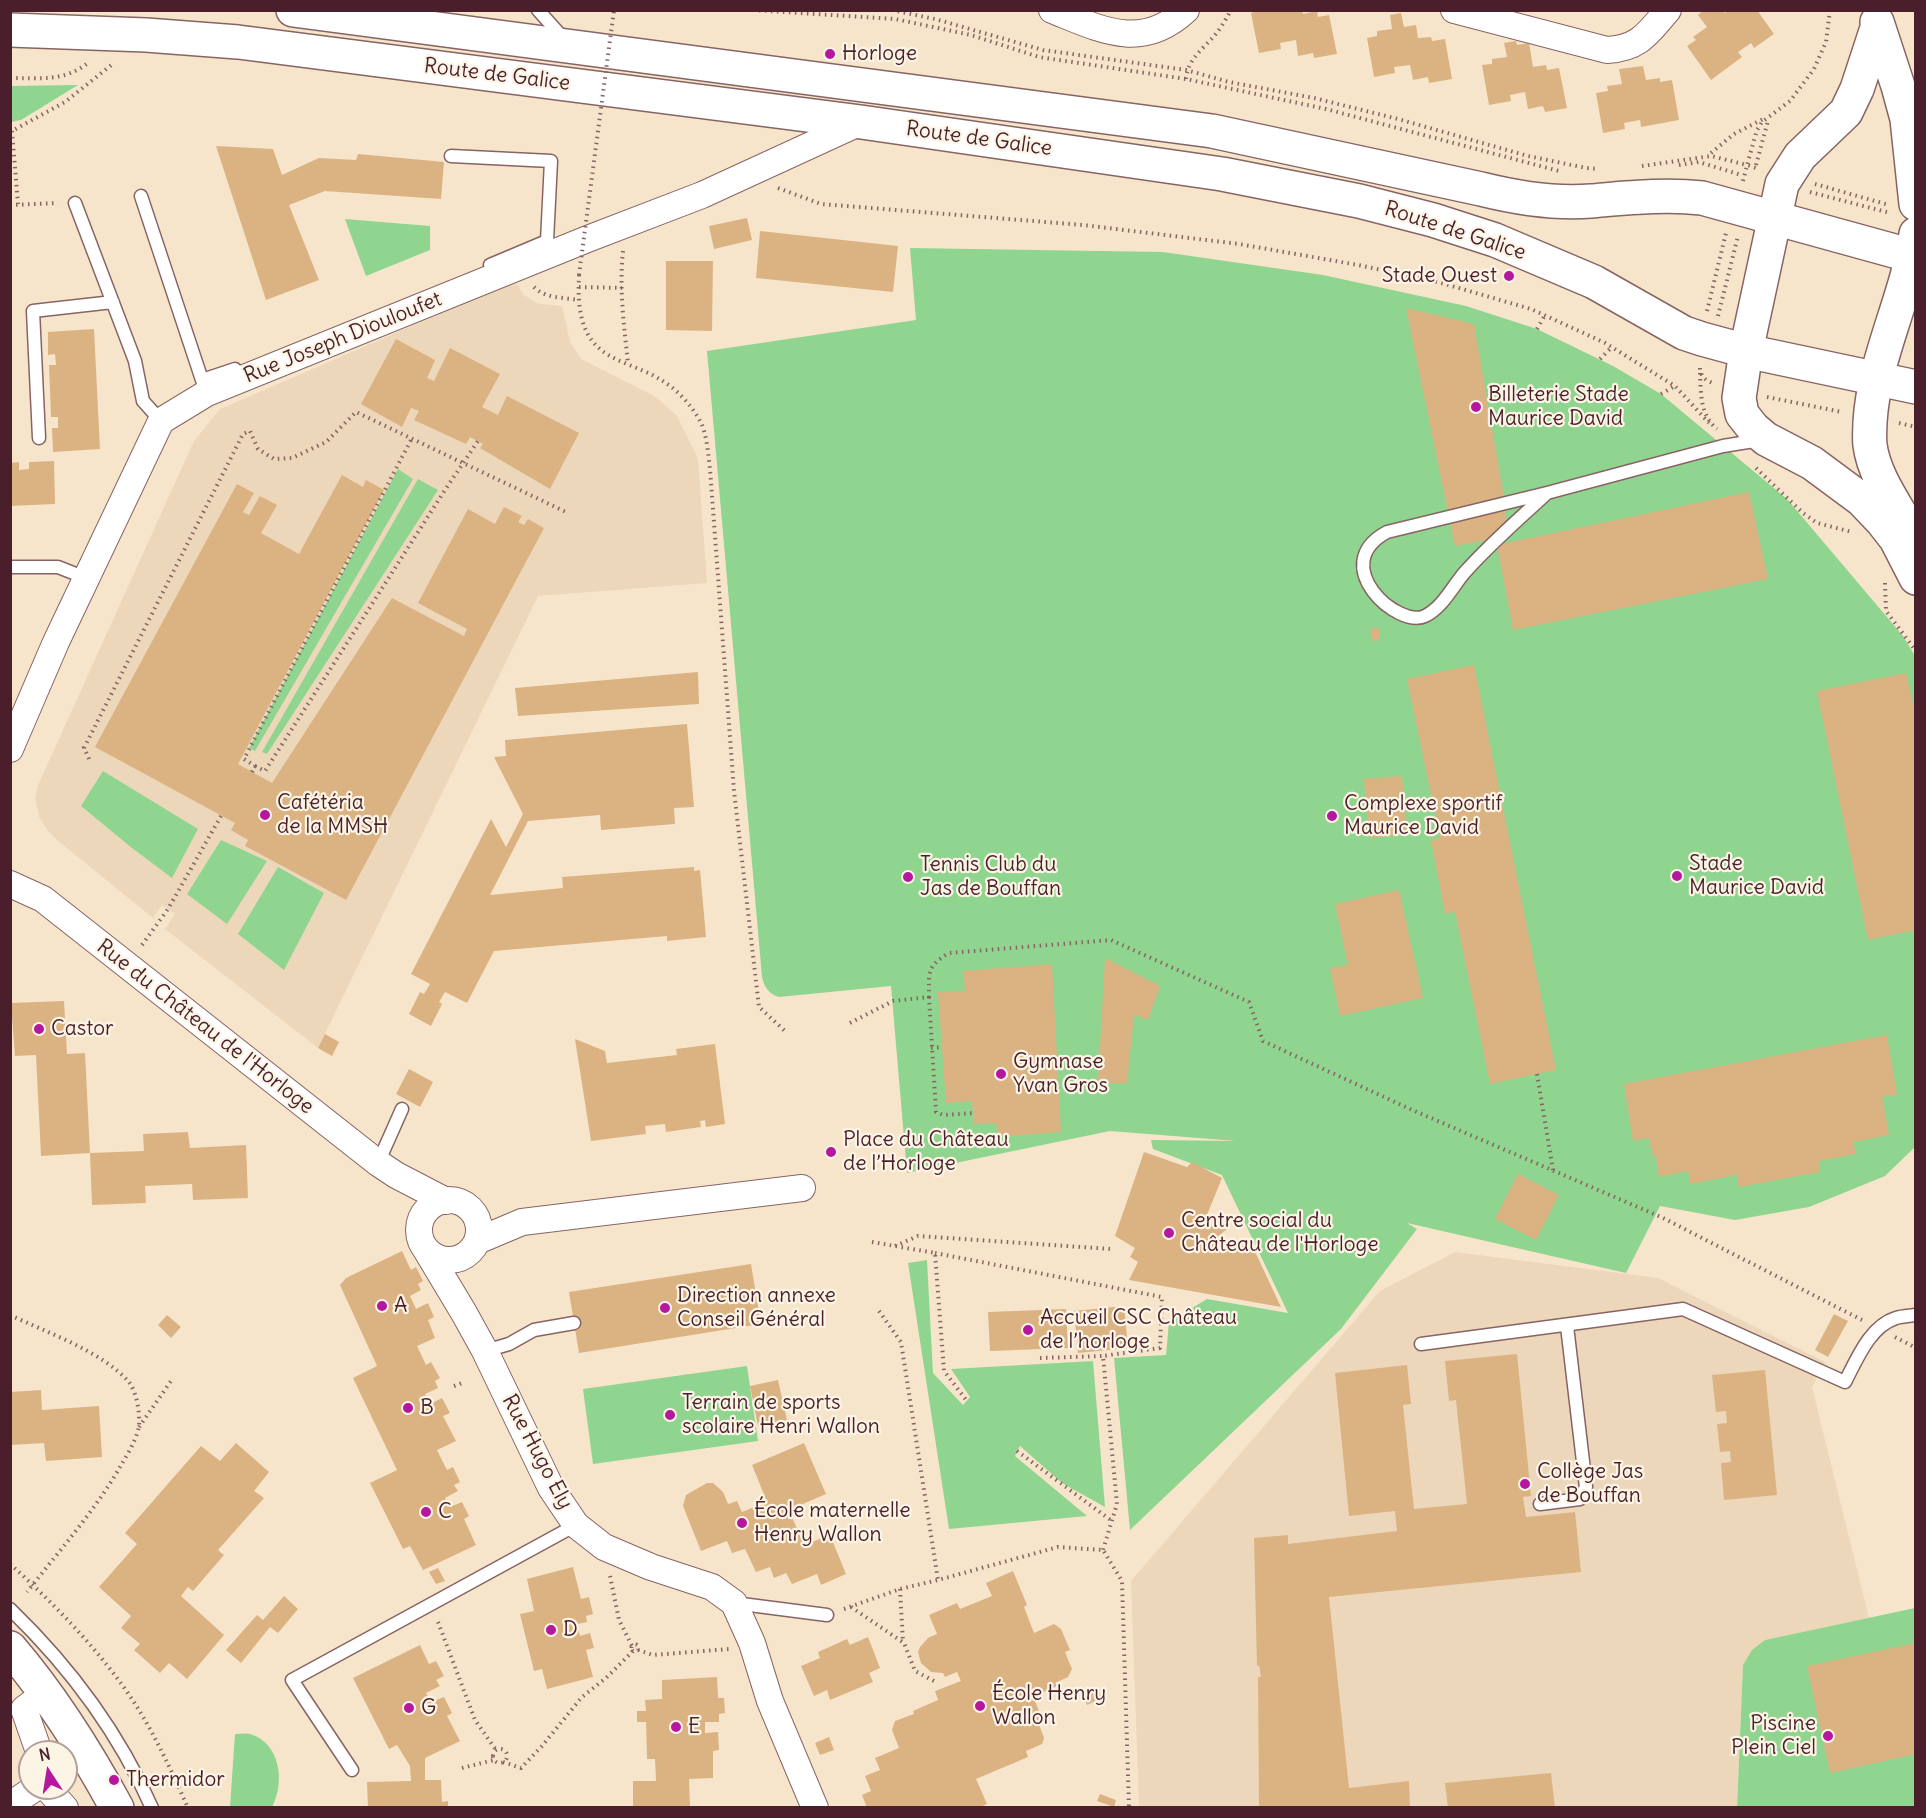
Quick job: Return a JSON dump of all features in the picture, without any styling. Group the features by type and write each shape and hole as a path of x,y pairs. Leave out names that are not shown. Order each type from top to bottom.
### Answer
{"main road":[{"name":"Route de Galice","path":"293,10 1212,131 1469,186 1519,199 1589,201 1673,195 1702,198 1775,218 1908,229"},
{"path":"1876,18 1911,118 1908,229 1876,378 1869,444 1875,464 1915,540"},
{"path":"1876,18 1857,89 1846,112 1792,166 1782,184 1746,351 1739,398 1742,414 1753,428 1751,442 1812,463 1862,500 1882,521 1896,540 1900,579"},
{"name":"Route de Galice","path":"10,30 133,34 238,42 861,122 1222,174 1359,201 1433,220 1495,240 1594,282 1684,333 1746,351 1916,387"},
{"path":"1915,540 1912,513 1916,488"},
{"path":"10,1648 27,1701 90,1759 117,1808"}],"street":[{"path":"1052,10 1110,33 1139,34 1172,22 1186,10"},
{"path":"1454,10 1608,50 1633,45 1644,37 1668,10"},
{"name":"Rue Joseph Diouloufet","path":"161,421 204,386 523,267 702,195 861,122"},
{"path":"10,748 56,642 161,421"},
{"name":"Rue du Château de l'Horloge","path":"10,884 43,899 387,1169 446,1201"},
{"name":"Rue du Château de l'Horloge","path":"387,1169 422,1239"},
{"path":"472,1211 522,1222 802,1188"},
{"path":"464,1313 471,1248 478,1225 472,1211 456,1201 446,1201 430,1208 424,1214 422,1239 431,1254 449,1260 471,1248 522,1222"},
{"name":"Rue Hugo Ely","path":"422,1239 485,1351 551,1488 576,1525 604,1547 651,1567 712,1587 734,1604 752,1643 770,1701 816,1808"},
{"path":"27,1701 36,1740"}],"lane":[{"path":"538,10 570,47"},
{"path":"141,196 204,386 248,364 547,241 551,161 452,156"},
{"path":"75,203 135,361 143,401 161,421"},
{"path":"39,438 33,311 113,302"},
{"path":"1547,493 1464,573 1436,610 1422,618 1406,616 1383,603 1369,588 1363,563 1369,546 1376,538 1387,532 1547,493 1723,446 1751,442"},
{"path":"10,567 58,567 86,578"},
{"path":"387,1169 402,1109"},
{"path":"1421,1344 1683,1309 1845,1382 1865,1345 1879,1329 1894,1318 1916,1315"},
{"path":"485,1351 509,1344 534,1330 574,1323"},
{"path":"1540,1504 1580,1499 1586,1487 1567,1326"},
{"path":"352,1770 292,1680 576,1525"},
{"path":"734,1604 827,1615"},
{"path":"10,1609 50,1649 79,1686 106,1725 152,1808"}],"path":[{"path":"614,10 579,275 578,300 592,341 604,352 661,379 681,395 701,421 703,428 710,469 734,791 759,1007 785,1031"},
{"path":"753,10 895,19 971,35 1039,57 1186,79 1326,109 1560,171"},
{"path":"892,10 946,22 1043,50 1186,70 1229,82 1314,98 1528,156 1604,170"},
{"path":"1186,79 1186,70 1191,62 1216,34 1231,10"},
{"path":"1741,189 1757,130 1790,100 1814,69 1826,42 1830,10"},
{"path":"10,78 42,79 77,73 133,34"},
{"path":"18,204 11,132 65,102 100,76 133,34"},
{"path":"1712,153 1734,134 1768,118"},
{"path":"1756,165 1768,118"},
{"path":"1633,168 1711,156 1747,165"},
{"path":"1640,172 1709,161 1741,175"},
{"path":"1582,173 1605,175"},
{"path":"744,176 821,204 1083,225 1250,246 1438,282 1531,309 1612,347 1676,386 1709,423 1751,442 1758,471 1803,513 1817,523 1856,533"},
{"path":"1806,182 1908,229"},
{"path":"1804,190 1908,229"},
{"path":"10,205 75,203"},
{"path":"626,225 621,266 628,364"},
{"path":"1706,317 1728,226"},
{"path":"1717,320 1740,230"},
{"path":"523,267 528,278 541,293 578,300"},
{"path":"579,287 622,288"},
{"path":"1537,329 1545,315"},
{"path":"1600,359 1612,347"},
{"path":"1699,363 1701,403 1709,423"},
{"path":"1700,373 1710,382 1718,383"},
{"path":"1701,386 1709,387 1711,375"},
{"path":"1661,394 1676,386"},
{"path":"1761,392 1765,396 1848,414"},
{"path":"89,759 84,748 243,434 250,430 258,449 274,459 292,458 326,442 356,412 568,513"},
{"path":"411,440 243,759 265,771 478,441"},
{"path":"1900,579 1884,596 1886,610 1916,651"},
{"path":"252,772 255,766"},
{"path":"127,964 168,909 221,816"},
{"path":"973,1113 943,1115 936,1112 928,997 929,973 934,962 949,953 1111,940 1249,1002 1263,1041 1410,1108 1661,1217 1916,1348"},
{"path":"850,1023 893,1001 928,997"},
{"path":"931,1048 942,1047"},
{"path":"1537,1074 1553,1170"},
{"path":"894,1246 918,1236 1111,1249"},
{"path":"872,1242 935,1252 1162,1297 1161,1348 1103,1356 1040,1358"},
{"path":"935,1252 944,1371 967,1401"},
{"path":"879,1311 901,1342 938,1580"},
{"path":"10,1315 105,1360 130,1384 137,1401 138,1428"},
{"path":"1103,1356 1117,1503 1103,1550 1122,1581 1129,1808"},
{"path":"27,1592 102,1498 131,1448 138,1428 171,1381"},
{"path":"453,1386 465,1382"},
{"path":"1017,1451 1112,1521"},
{"path":"604,1547 619,1620 635,1649 653,1655 736,1649 752,1643"},
{"path":"827,1615 900,1589 1058,1547 1103,1550"},
{"path":"10,1564 63,1615 118,1679 165,1757 188,1808"},
{"path":"900,1589 903,1642 915,1671 934,1681"},
{"path":"431,1604 475,1720 496,1750 506,1753 503,1762"},
{"path":"851,1607 903,1642"},
{"path":"462,1768 494,1760 498,1763 503,1762 521,1767 542,1746 582,1697 606,1678 635,1649"},
{"path":"494,1760 493,1755 496,1750"}],"shaded area":[{"path":"511,283 518,285 523,294 533,301 562,306 570,342 581,359 656,397 677,416 698,458 707,583 538,596 318,1048 165,929 175,914 162,905 153,918 57,840 39,817 35,798 38,785 194,441 220,409"},
{"name":"Collège Jas de Bouffan","path":"1455,1252 1658,1278 1825,1362 1812,1387 1869,1618 1765,1640 1743,1665 1737,1807 1139,1807 1131,1581 1380,1291"}],"green space":[{"path":"78,85 21,120 11,122 11,86"},
{"path":"345,219 430,226 430,250 366,276"},
{"name":"Complexe sportif Maurice David","path":"910,248 1163,252 1323,275 1466,306 1537,329 1613,366 1661,394 1787,499 1903,636 1915,656 1915,1147 1885,1176 1809,1207 1735,1220 1660,1206 1626,1273 1407,1223 1417,1229 1341,1329 1130,1530 1114,1358 1166,1355 1169,1322 1207,1299 1288,1313 1222,1175 1153,1149 1151,1140 1236,1141 1110,1131 907,1173 891,986 779,997 768,990 762,977 707,351 916,320"},
{"path":"398,469 413,479 255,751 249,748"},
{"path":"418,479 438,490 267,754 262,752"},
{"path":"103,771 198,829 172,878 81,806"},
{"path":"221,840 267,861 227,924 187,894"},
{"path":"278,867 324,893 284,970 238,934"},
{"path":"927,1260 933,1373 963,1405 970,1397 951,1369 1093,1361 1105,1507 1062,1483 1020,1446 1015,1456 1087,1516 949,1529 908,1263"},
{"name":"Terrain de sports scolaire Henri Wallon","path":"747,1366 758,1441 593,1464 583,1389"},
{"name":"Piscine Plein Ciel","path":"1915,1608 1915,1807 1737,1808 1743,1665 1752,1650 1765,1640"},
{"path":"235,1734 250,1734 260,1739 274,1755 279,1776 272,1807 230,1807"}],"building":[{"path":"1262,10 1302,10 1303,14 1317,11 1318,17 1329,15 1337,54 1314,58 1313,53 1298,56 1296,40 1280,43 1281,49 1259,53 1251,13"},
{"path":"1704,10 1723,10 1725,13 1729,10 1757,10 1774,34 1754,48 1751,43 1738,52 1742,57 1711,80 1687,46 1696,40 1693,37 1707,27 1698,15"},
{"path":"1401,13 1404,27 1416,25 1418,38 1431,37 1432,41 1445,39 1452,79 1429,83 1428,77 1413,80 1410,65 1394,67 1395,73 1374,77 1367,38 1377,36 1377,31 1392,29 1390,15"},
{"path":"1516,41 1517,45 1529,43 1533,67 1546,65 1547,70 1559,68 1567,108 1545,112 1543,106 1528,109 1525,92 1510,95 1511,101 1489,105 1482,65 1492,64 1492,59 1507,57 1504,43"},
{"path":"1643,66 1646,80 1660,78 1660,82 1672,80 1679,120 1641,127 1640,120 1624,123 1625,129 1603,133 1596,93 1608,91 1607,86 1622,84 1619,69"},
{"path":"216,146 273,149 282,175 319,158 356,160 358,154 444,162 441,199 325,191 289,205 319,280 266,300"},
{"path":"747,218 752,240 714,249 709,226"},
{"path":"760,231 898,246 893,292 756,278"},
{"path":"666,261 713,261 712,331 666,330"},
{"path":"1406,308 1474,324 1504,498 1508,536 1455,546"},
{"path":"94,329 100,449 53,452 52,428 58,428 58,417 51,417 49,365 56,365 55,354 48,355 48,332"},
{"path":"396,339 435,360 427,378 434,381 450,348 500,374 482,407 498,415 507,396 579,433 550,489 480,448 483,444 470,437 466,444 414,420 419,411 411,408 402,427 361,404"},
{"path":"54,461 55,504 10,506 10,463 19,462 19,470 29,469 29,462"},
{"path":"342,475 363,487 366,480 384,490 238,764 272,783 392,598 464,636 467,629 418,603 468,509 495,524 504,507 522,516 518,522 524,525 528,519 544,528 346,900 245,846 248,840 231,830 235,823 95,747 237,484 254,493 243,512 249,515 260,496 277,505 261,533 299,554"},
{"path":"1749,492 1768,579 1513,630 1497,545"},
{"path":"1379,628 1380,640 1372,641 1370,629"},
{"path":"1474,665 1556,1070 1490,1084 1455,912 1445,914 1431,840 1440,838 1407,679"},
{"path":"698,672 699,704 518,716 515,688"},
{"path":"1906,673 1916,718 1916,930 1868,940 1817,691"},
{"path":"687,724 694,807 674,808 675,824 601,830 600,815 528,821 490,895 563,888 562,877 694,867 694,871 700,870 706,937 667,941 667,936 494,951 467,1003 445,992 431,1026 409,1014 420,992 424,994 430,984 411,974 491,819 506,847 523,814 494,757 506,756 505,740"},
{"path":"1402,776 1407,835 1369,838 1364,779"},
{"path":"1399,890 1423,998 1340,1016 1330,968 1348,965 1335,904"},
{"path":"1105,958 1160,986 1148,1020 1134,1015 1127,1083 1098,1083"},
{"name":"Gymnase Yvan Gros","path":"1052,964 1061,1132 998,1137 996,1123 974,1124 972,1101 946,1103 938,992 965,991 963,971"},
{"path":"64,1001 67,1054 85,1053 90,1153 41,1156 36,1055 15,1056 11,1003"},
{"path":"325,1034 339,1042 332,1056 318,1048"},
{"path":"1887,1035 1897,1095 1882,1097 1889,1135 1853,1142 1856,1154 1819,1161 1820,1172 1739,1187 1737,1175 1690,1184 1688,1171 1659,1177 1655,1154 1652,1155 1649,1138 1633,1141 1624,1084"},
{"path":"575,1039 605,1051 607,1063 677,1055 676,1049 715,1044 725,1124 706,1127 705,1120 700,1121 701,1127 666,1132 665,1124 645,1126 646,1134 591,1141"},
{"path":"409,1069 433,1082 420,1107 396,1094"},
{"path":"188,1132 190,1148 246,1145 248,1198 193,1200 192,1184 145,1186 146,1203 92,1205 90,1153 144,1151 143,1134"},
{"name":"Centre social du Château de l'Horloge","path":"1144,1152 1187,1167 1192,1162 1222,1178 1203,1225 1227,1229 1216,1238 1229,1242 1230,1250 1251,1243 1281,1307 1129,1280 1138,1262 1130,1257 1135,1248 1115,1236"},
{"path":"1518,1174 1559,1195 1536,1240 1495,1219"},
{"path":"402,1251 411,1270 416,1267 423,1281 418,1284 421,1290 410,1296 416,1309 428,1303 434,1317 428,1320 435,1338 417,1346 426,1365 431,1362 440,1378 435,1381 438,1388 425,1394 430,1404 442,1398 450,1413 443,1416 456,1441 437,1450 447,1470 453,1467 460,1482 454,1485 458,1491 445,1498 450,1507 462,1502 469,1516 464,1519 476,1545 423,1570 410,1546 403,1549 370,1483 397,1470 353,1378 377,1366 340,1285 346,1278"},
{"name":"Direction annexe Conseil Général","path":"751,1264 761,1324 579,1353 569,1292"},
{"path":"1124,1306 1128,1348 1078,1353 1074,1311"},
{"name":"Accueil CSC Château de l’horloge","path":"1066,1309 1068,1348 990,1351 988,1312"},
{"path":"1834,1314 1848,1321 1828,1357 1815,1350"},
{"path":"167,1315 181,1327 171,1338 158,1325"},
{"path":"1517,1354 1531,1496 1523,1497 1526,1517 1575,1512 1581,1572 1329,1597 1349,1788 1409,1781 1410,1808 1259,1808 1258,1677 1261,1677 1259,1665 1257,1666 1254,1538 1288,1535 1288,1544 1397,1531 1395,1511 1349,1516 1335,1373 1407,1365 1411,1404 1403,1405 1414,1509 1467,1504 1456,1400 1449,1401 1445,1361"},
{"path":"1765,1370 1777,1495 1724,1500 1721,1463 1731,1462 1730,1451 1720,1452 1717,1424 1727,1423 1726,1411 1716,1412 1712,1375"},
{"path":"778,1380 787,1420 758,1426 750,1386"},
{"path":"41,1390 42,1410 99,1406 102,1457 46,1461 44,1443 10,1445 10,1392"},
{"path":"236,1443 269,1472 254,1491 264,1498 218,1550 224,1555 193,1591 188,1587 181,1596 224,1635 187,1679 169,1663 160,1673 134,1650 140,1644 121,1628 131,1616 99,1587 137,1544 125,1533 201,1446 220,1461"},
{"name":"École maternelle Henry Wallon","path":"804,1443 826,1494 789,1510 804,1545 830,1535 846,1574 821,1585 817,1574 792,1584 786,1573 774,1578 770,1567 756,1572 745,1549 732,1553 727,1541 701,1551 683,1506 686,1495 707,1483 713,1483 723,1492 728,1504 737,1501 742,1512 767,1502 752,1465"},
{"name":"D","path":"573,1567 581,1599 589,1597 593,1614 586,1616 587,1622 577,1624 580,1636 590,1633 594,1648 586,1650 593,1677 547,1689 542,1669 534,1671 520,1614 534,1611 527,1579"},
{"path":"438,1568 445,1581 436,1584 429,1572"},
{"name":"École Henry Wallon","path":"1013,1571 1027,1605 1024,1607 1034,1633 1054,1624 1061,1629 1070,1650 1065,1652 1072,1669 1068,1677 1055,1683 1057,1686 1037,1695 1035,1701 1043,1721 1038,1722 1044,1738 1042,1744 1026,1751 1028,1757 976,1779 987,1804 978,1808 867,1808 862,1795 871,1791 865,1776 880,1770 875,1758 899,1748 892,1730 895,1721 914,1714 913,1711 938,1700 935,1691 961,1681 957,1672 945,1677 943,1673 931,1672 921,1663 918,1652 920,1647 928,1638 937,1634 929,1615 957,1603 960,1609 992,1596 986,1583"},
{"path":"284,1596 298,1609 278,1633 270,1627 241,1663 226,1650 257,1615 263,1620"},
{"path":"868,1637 880,1668 869,1673 873,1682 830,1700 827,1690 814,1696 801,1666 820,1658 818,1652 847,1639 850,1645"},
{"path":"1916,1643 1916,1754 1830,1773 1807,1666"},
{"name":"G","path":"420,1645 429,1664 436,1661 444,1676 436,1680 440,1686 426,1693 431,1702 444,1697 452,1713 447,1716 460,1741 425,1758 425,1780 441,1780 442,1802 448,1801 448,1808 368,1808 367,1782 411,1781 410,1766 397,1745 389,1749 353,1678"},
{"name":"E","path":"717,1677 718,1698 724,1698 725,1713 719,1714 719,1722 705,1722 705,1733 718,1732 719,1750 713,1751 713,1778 689,1779 690,1808 633,1808 633,1781 656,1781 655,1759 647,1759 646,1722 637,1722 637,1711 646,1711 645,1700 662,1699 662,1680"},
{"path":"1097,1687 1102,1698 1087,1705 1082,1694"},
{"path":"829,1737 834,1750 820,1755 815,1743"},
{"path":"1551,1773 1555,1808 1448,1808 1445,1783"},
{"path":"1100,1794 1116,1800 1114,1807 1097,1801"}],"place":[{"name":"Horloge","path":"830,54"},
{"name":"Stade Ouest","path":"1509,276"},
{"name":"Billeterie Stade Maurice David","path":"1476,407"},
{"name":"Cafétéria de la MMSH","path":"265,815"},
{"name":"Complexe sportif Maurice David","path":"1332,816"},
{"name":"Stade Maurice David","path":"1677,876"},
{"name":"Tennis Club du Jas de Bouffan","path":"908,877"},
{"name":"Castor","path":"39,1029"},
{"name":"Gymnase Yvan Gros","path":"1001,1074"},
{"name":"Place du Château de l’Horloge","path":"831,1152"},
{"name":"Centre social du Château de l'Horloge","path":"1169,1233"},
{"name":"A","path":"382,1306"},
{"name":"Direction annexe Conseil Général","path":"665,1308"},
{"name":"Accueil CSC Château de l’horloge","path":"1028,1330"},
{"name":"B","path":"408,1408"},
{"name":"Terrain de sports scolaire Henri Wallon","path":"670,1415"},
{"name":"Collège Jas de Bouffan","path":"1525,1484"},
{"name":"C","path":"426,1512"},
{"name":"École maternelle Henry Wallon","path":"742,1523"},
{"name":"D","path":"551,1630"},
{"name":"École Henry Wallon","path":"980,1706"},
{"name":"G","path":"409,1708"},
{"name":"E","path":"676,1727"},
{"name":"Piscine Plein Ciel","path":"1828,1736"},
{"name":"Thermidor","path":"114,1780"}]}
